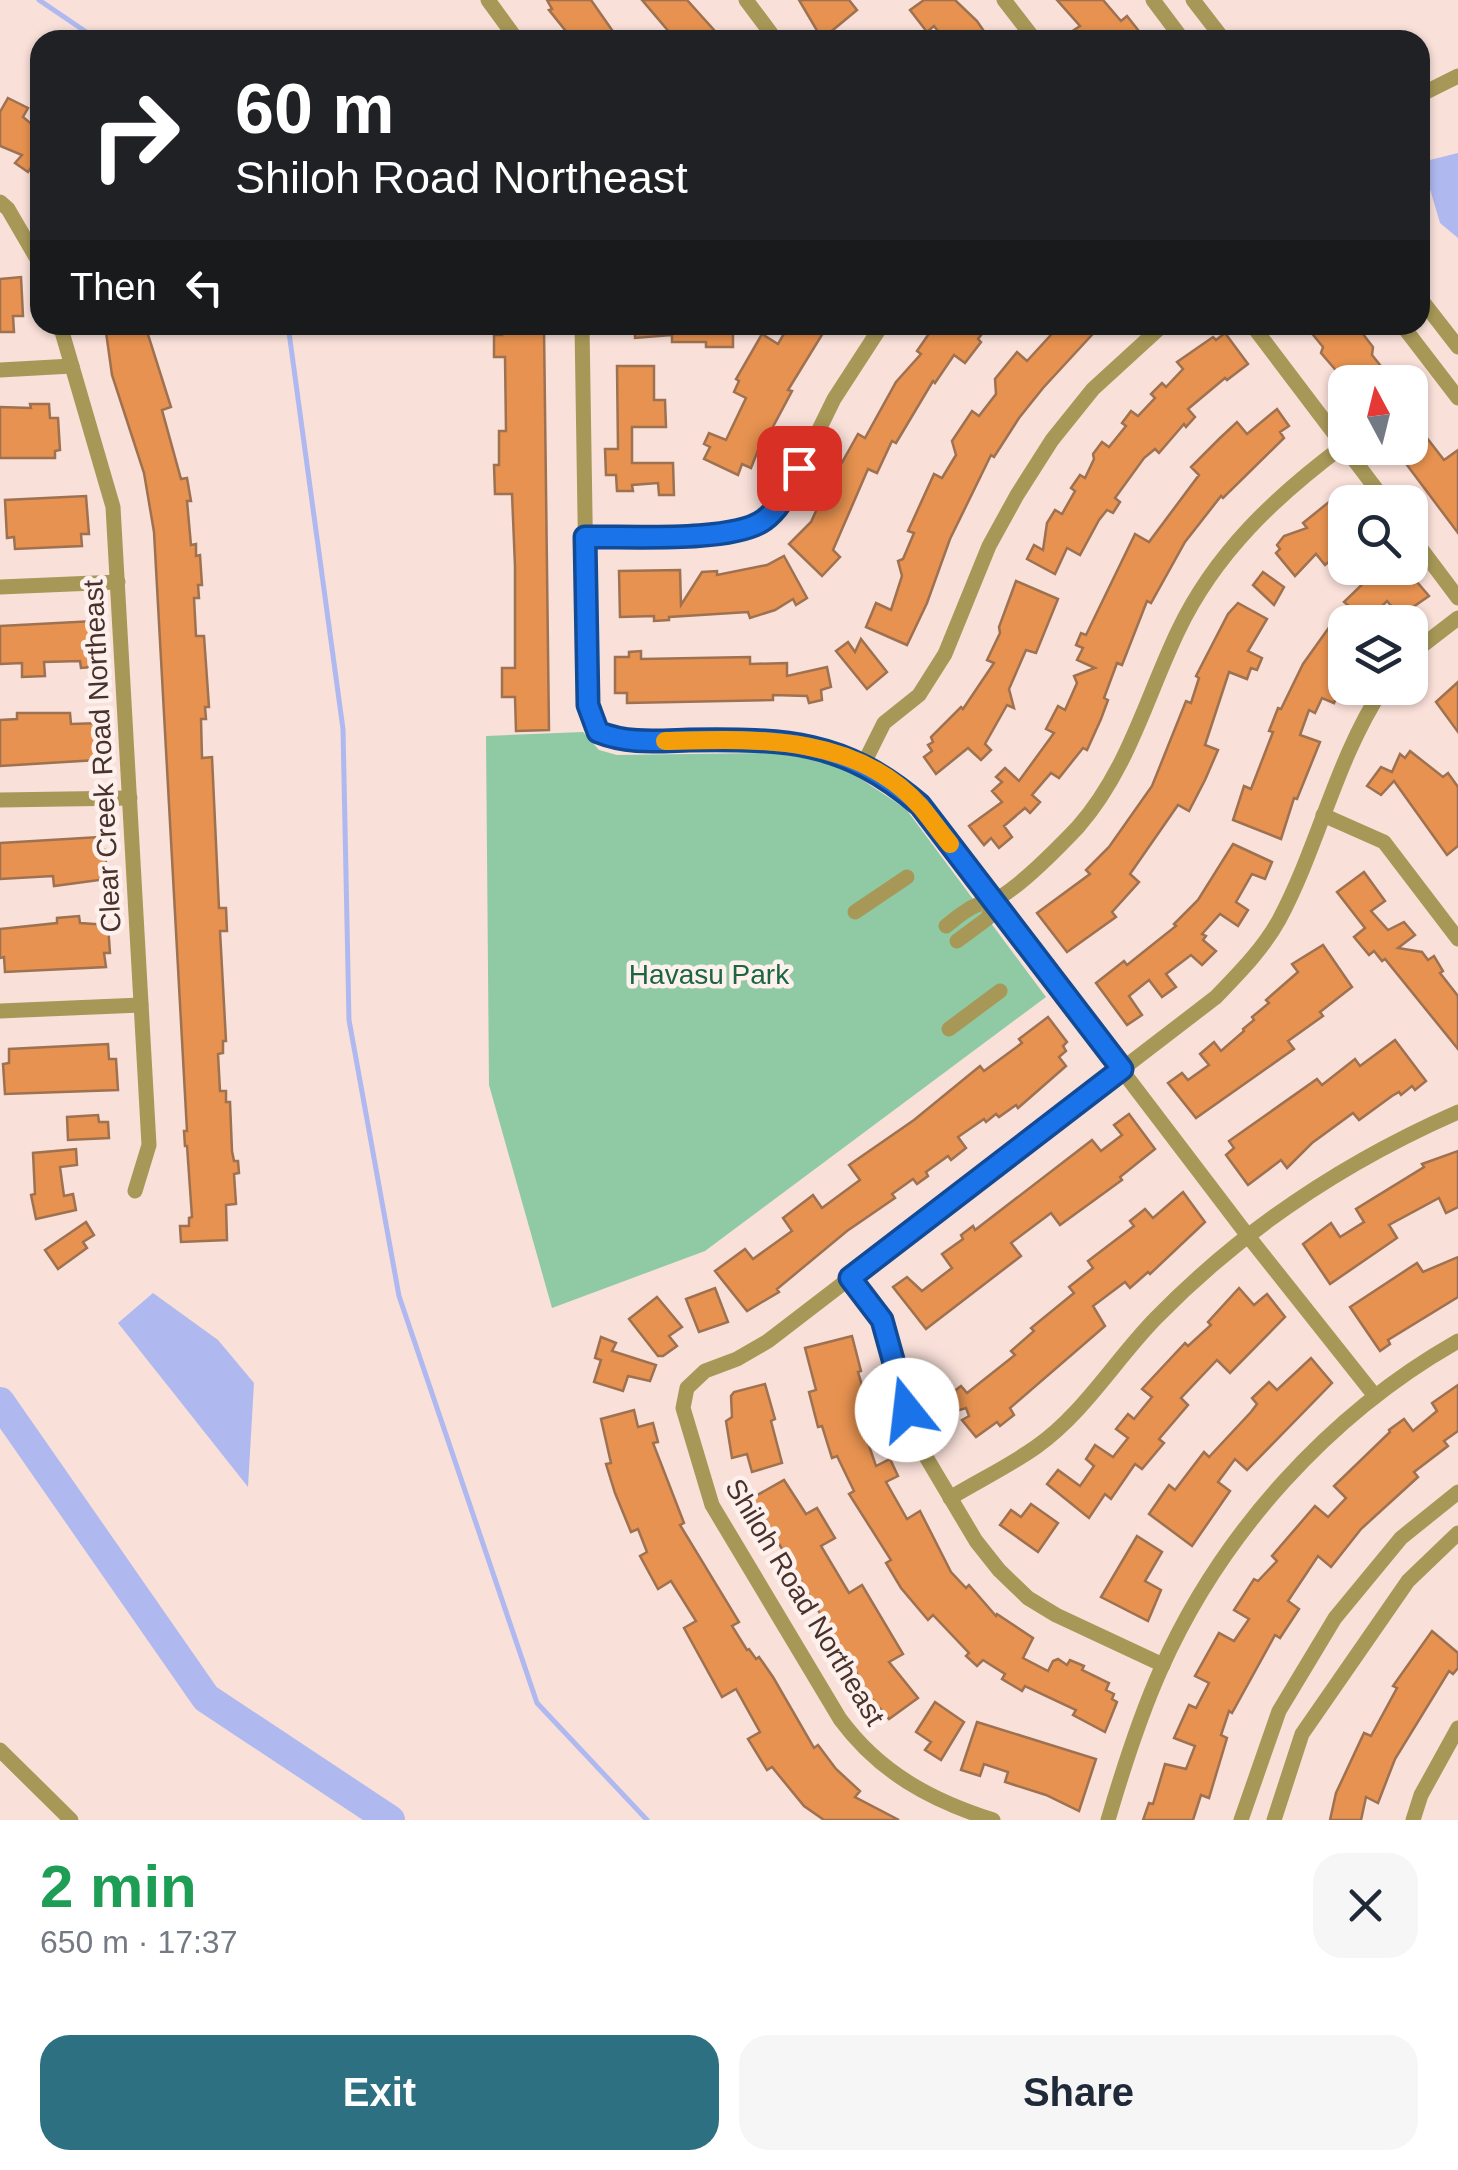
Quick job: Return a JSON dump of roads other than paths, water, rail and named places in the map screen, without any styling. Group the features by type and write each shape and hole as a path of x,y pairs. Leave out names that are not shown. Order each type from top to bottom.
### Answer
{"street":[{"path":"488,0 510,30"},
{"path":"746,0 768,30"},
{"path":"1004,0 1027,30"},
{"path":"1153,0 1175,30"},
{"path":"1193,0 1214,30"},
{"path":"1193,30 1208,18"},
{"path":"1430,90 1458,76"},
{"path":"0,202 30,247"},
{"path":"1430,311 1458,348"},
{"name":"Clear Creek Road Northeast","path":"63,335 113,507 148,1146 135,1191"},
{"path":"582,335 588,705 598,732 622,741 798,743 863,765 894,783 920,805 1248,1236 1375,1396"},
{"path":"585,537 731,533 764,520 789,490 834,399 876,335"},
{"path":"863,765 884,723 920,695 945,654 989,546 1016,494 1052,440 1093,389 1152,335"},
{"path":"1260,335 1328,426"},
{"path":"1410,335 1458,398"},
{"path":"0,370 72,366"},
{"path":"946,926 978,904 993,901 1046,859 1079,826 1110,784 1133,740 1177,633 1202,584 1240,536 1286,489 1328,457"},
{"path":"1358,465 1373,485"},
{"path":"1428,558 1458,598"},
{"path":"0,587 118,582"},
{"path":"1428,641 1458,618"},
{"name":"Shiloh Road Northeast","path":"993,1820 949,1806 919,1791 858,1744 840,1719 712,1505 683,1408 687,1388 705,1371 737,1359 768,1340 1216,997 1252,959 1279,920 1371,705"},
{"path":"0,800 130,798"},
{"path":"1324,815 1384,842 1458,939"},
{"path":"855,912 907,876"},
{"path":"957,941 988,918 993,901"},
{"path":"949,1029 1000,991"},
{"path":"0,1011 141,1004"},
{"path":"950,1498 1037,1446 1072,1415 1156,1318 1248,1236 1335,1174 1458,1112"},
{"path":"850,1278 882,1320 916,1440 976,1542 1028,1598 1163,1665"},
{"path":"1108,1820 1135,1731 1163,1665 1214,1574 1272,1494 1375,1396 1458,1341"},
{"path":"1241,1820 1279,1711 1335,1618 1402,1538 1458,1492"},
{"path":"1274,1820 1302,1734 1408,1582 1458,1534"},
{"path":"1412,1820 1428,1781 1458,1728"},
{"path":"0,1750 70,1820"}],"water":[{"path":"1458,153 1458,238 1440,223 1430,189 1430,160"},
{"path":"153,1293 218,1340 254,1383 248,1487 118,1323"}],"waterway":[{"path":"39,0 83,30"},
{"path":"289,335 343,729 349,1020 399,1296 537,1703 647,1820"},
{"path":"0,1402 206,1698 390,1820"}],"park label":[{"name":"Havasu Park","path":"709,974"}]}
